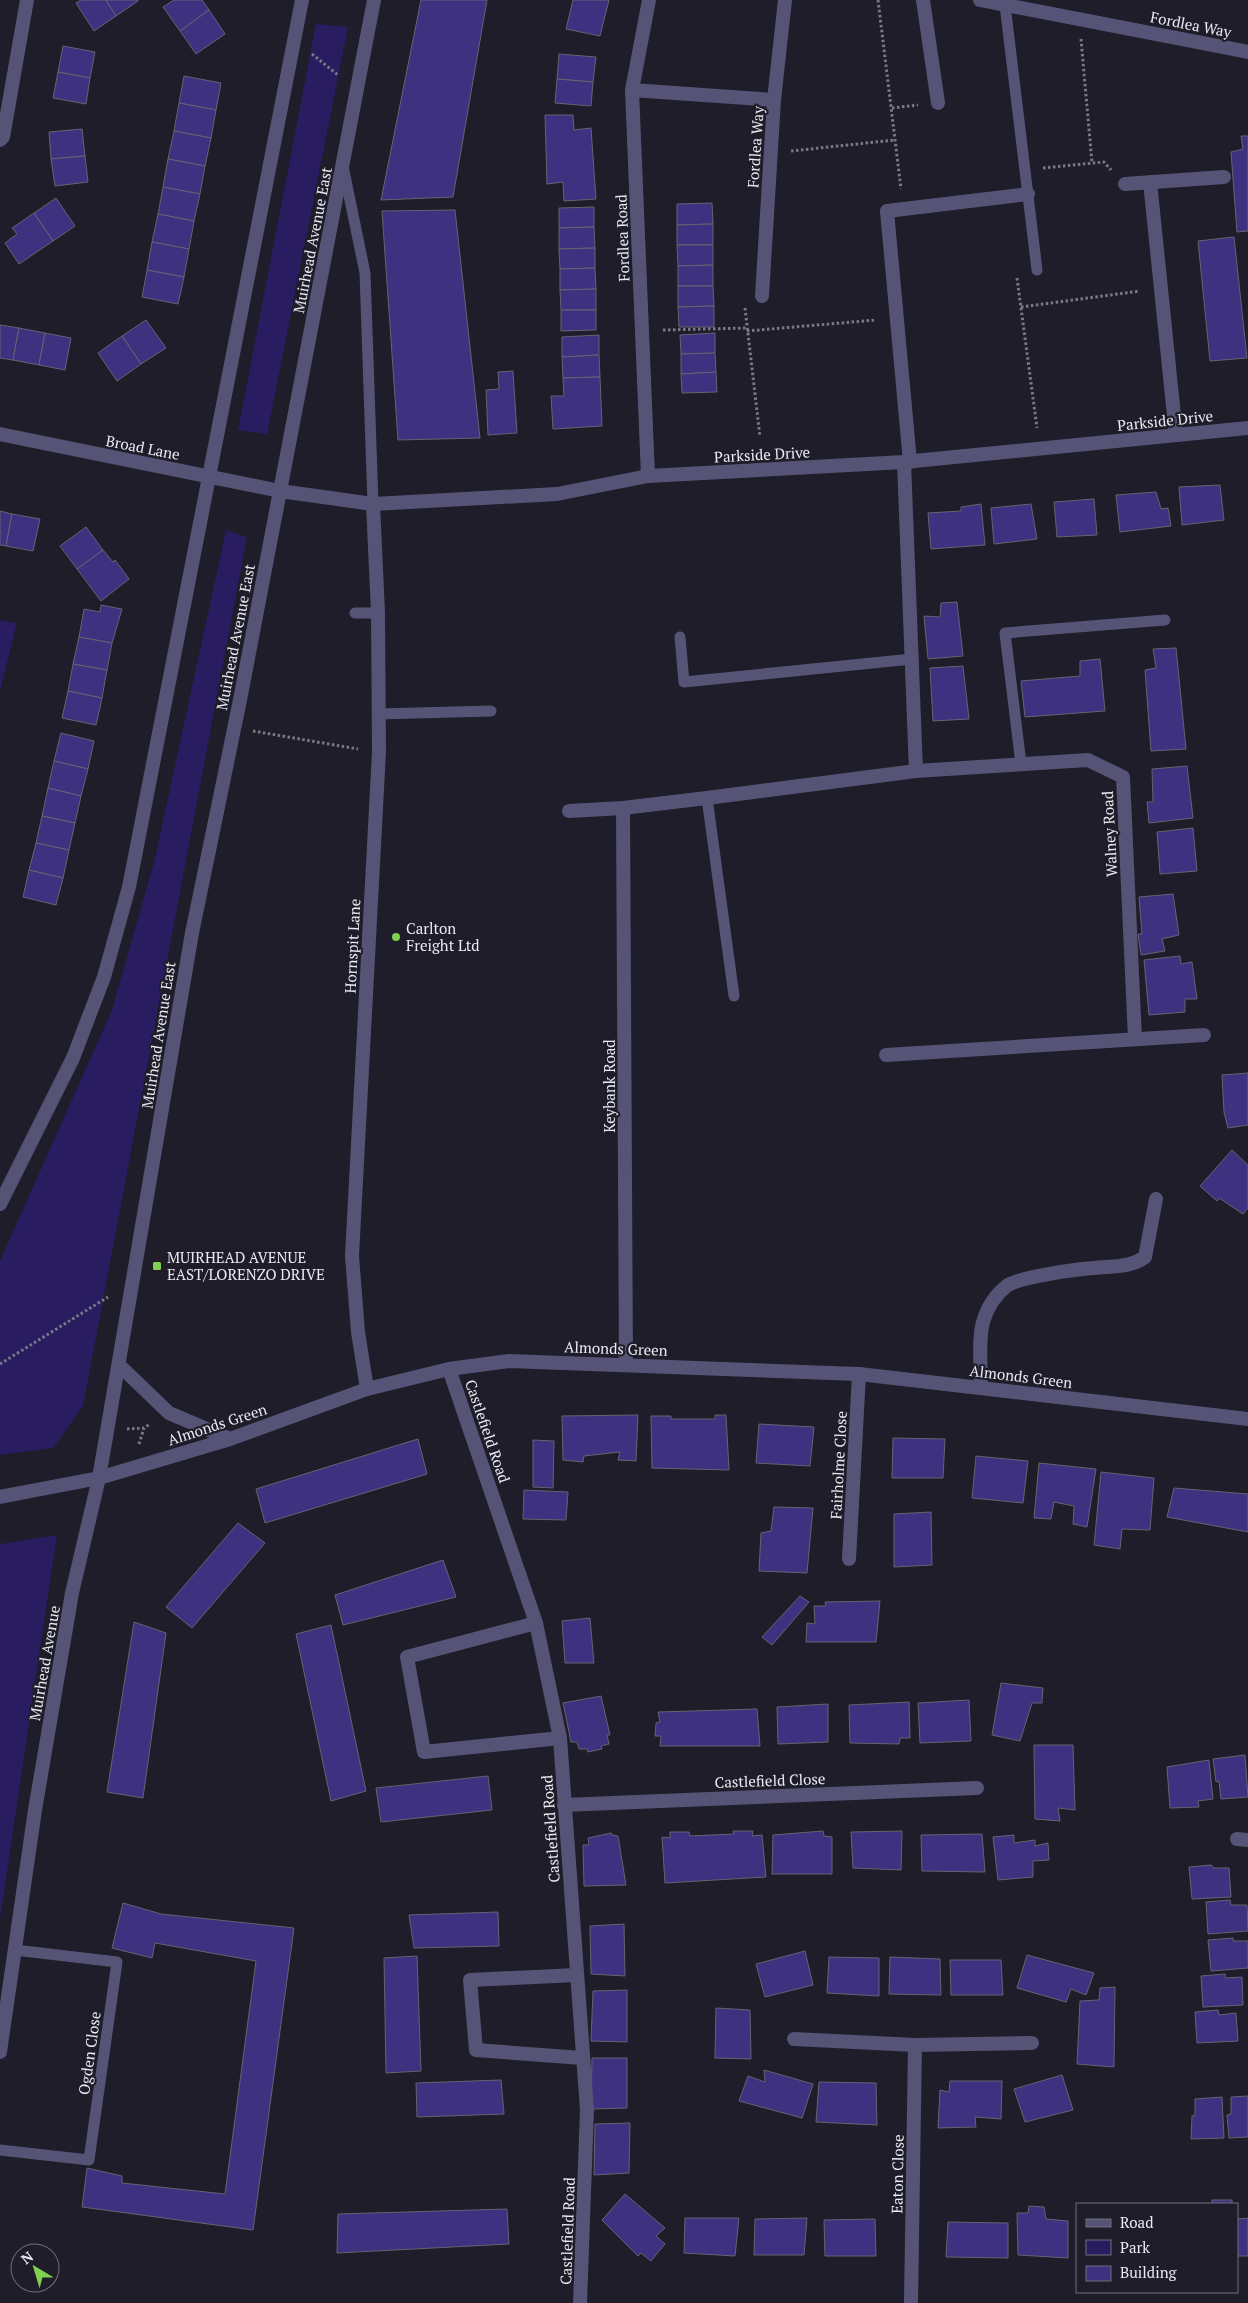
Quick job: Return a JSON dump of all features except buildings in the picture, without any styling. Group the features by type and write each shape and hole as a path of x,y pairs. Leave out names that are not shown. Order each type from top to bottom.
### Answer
{"street":[{"path":"0,140 3,137 27,0"},
{"path":"0,1204 73,1058 104,977 129,887 302,0"},
{"name":"Muirhead Avenue East","path":"133,1282 192,933 234,728 374,0"},
{"name":"Fordlea Road","path":"648,476 632,90 649,0"},
{"name":"Fordlea Way","path":"762,296 774,100 785,0"},
{"path":"923,0 938,103"},
{"name":"Fordlea Way","path":"980,0 1248,52"},
{"path":"632,90 774,100"},
{"path":"1126,184 1224,177"},
{"path":"1150,182 1176,436"},
{"path":"569,811 624,808 916,771 907,462 887,211 1028,194"},
{"name":"Parkside Drive","path":"280,491 373,504 557,494 648,476 907,462 1248,428"},
{"name":"Broad Lane","path":"0,434 280,491"},
{"name":"Hornspit Lane","path":"367,1389 358,1332 352,1256 378,752 378,613 373,504"},
{"name":"Walney Road","path":"916,771 1088,760 1123,777 1136,1039"},
{"name":"Keybank Road","path":"624,808 626,1364"},
{"path":"886,1055 1204,1035"},
{"path":"981,1387 982,1324 987,1309 996,1296 1010,1284 1030,1278 1090,1268 1135,1264 1145,1257 1156,1199"},
{"name":"Muirhead Avenue","path":"0,2052 35,1810 72,1593 99,1478 133,1282"},
{"name":"Almonds Green","path":"0,1497 99,1478 230,1439 367,1389 449,1369 509,1361 859,1374 1248,1419"},
{"path":"119,1364 169,1413 230,1439"},
{"name":"Castlefield Road","path":"449,1369 536,1622 560,1738 587,2110 580,2303"},
{"name":"Fairholme Close","path":"849,1559 859,1374"},
{"path":"536,1622 407,1657 424,1752 560,1738"},
{"name":"Castlefield Close","path":"564,1805 977,1788"},
{"path":"577,1975 470,1980 476,2050 582,2058"},
{"path":"794,2039 915,2045 1032,2043"},
{"name":"Eaton Close","path":"911,2303 915,2045"}],"lane":[{"path":"1005,5 1038,270"},
{"path":"343,164 365,274 373,504"},
{"path":"356,613 378,613"},
{"path":"1021,764 1006,633 1165,620"},
{"path":"680,637 684,682 912,659"},
{"path":"378,714 492,711"},
{"path":"707,798 734,996"},
{"name":"Ogden Close","path":"0,2150 89,2160 117,1962 15,1950"}],"path":[{"path":"878,0 903,209"},
{"path":"1080,19 1092,163"},
{"path":"292,48 308,52 341,77 359,81"},
{"path":"771,153 895,140"},
{"path":"1025,169 1104,162 1126,184"},
{"path":"1038,270 1017,273 1040,449"},
{"path":"1021,307 1161,288"},
{"path":"760,437 744,306 762,296"},
{"path":"642,331 747,330 897,319"},
{"path":"234,728 378,752"},
{"path":"0,1364 133,1282"},
{"path":"107,1431 144,1428 169,1413"}],"green space":[{"path":"316,24 348,27 267,434 238,430"},
{"path":"226,530 247,537 83,1406 53,1448 0,1455 0,1261 112,1010 155,858"},
{"path":"0,620 17,623 0,691"},
{"path":"57,1535 0,1919 0,1544"}],"place":[{"name":"Carlton Freight Ltd","path":"396,937"},
{"name":"MUIRHEAD AVENUE EAST/LORENZO DRIVE","path":"157,1266"}]}
